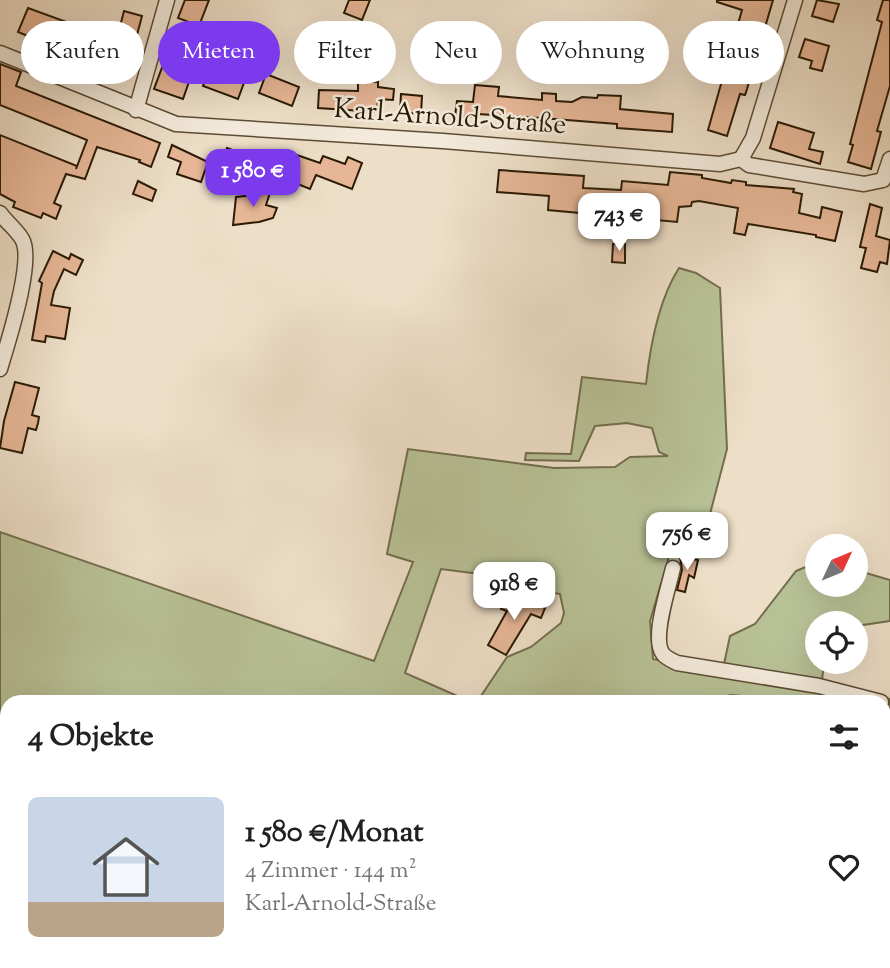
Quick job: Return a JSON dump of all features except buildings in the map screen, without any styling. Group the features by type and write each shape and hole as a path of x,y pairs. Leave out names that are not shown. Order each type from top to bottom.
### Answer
{"street":[{"path":"136,110 167,0"},
{"path":"741,159 753,138 795,0"},
{"name":"Karl-Arnold-Straße","path":"0,53 176,124 443,141 711,163 732,163 741,159 749,164 864,184 883,180 890,159"},
{"path":"0,213 22,239 24,257 20,303 0,369"},
{"path":"673,568 659,628 659,645 664,656 677,663 819,686 854,695"}],"green space":[{"path":"679,268 696,273 720,288 727,449 704,537 675,536 650,621 653,659 710,672 724,664 730,636 755,624 796,571 805,567 805,597 868,597 868,574 890,580 890,621 868,624 868,611 805,611 805,674 823,674 822,680 876,695 482,695 507,657 531,647 561,623 564,613 560,594 538,590 499,572 480,574 441,569 405,673 455,695 0,695 0,532 374,661 413,562 387,554 408,449 554,468 615,467 630,457 668,456 659,452 652,428 627,423 595,426 579,461 525,460 526,453 571,454 582,377 646,384 656,324 666,294"}]}
